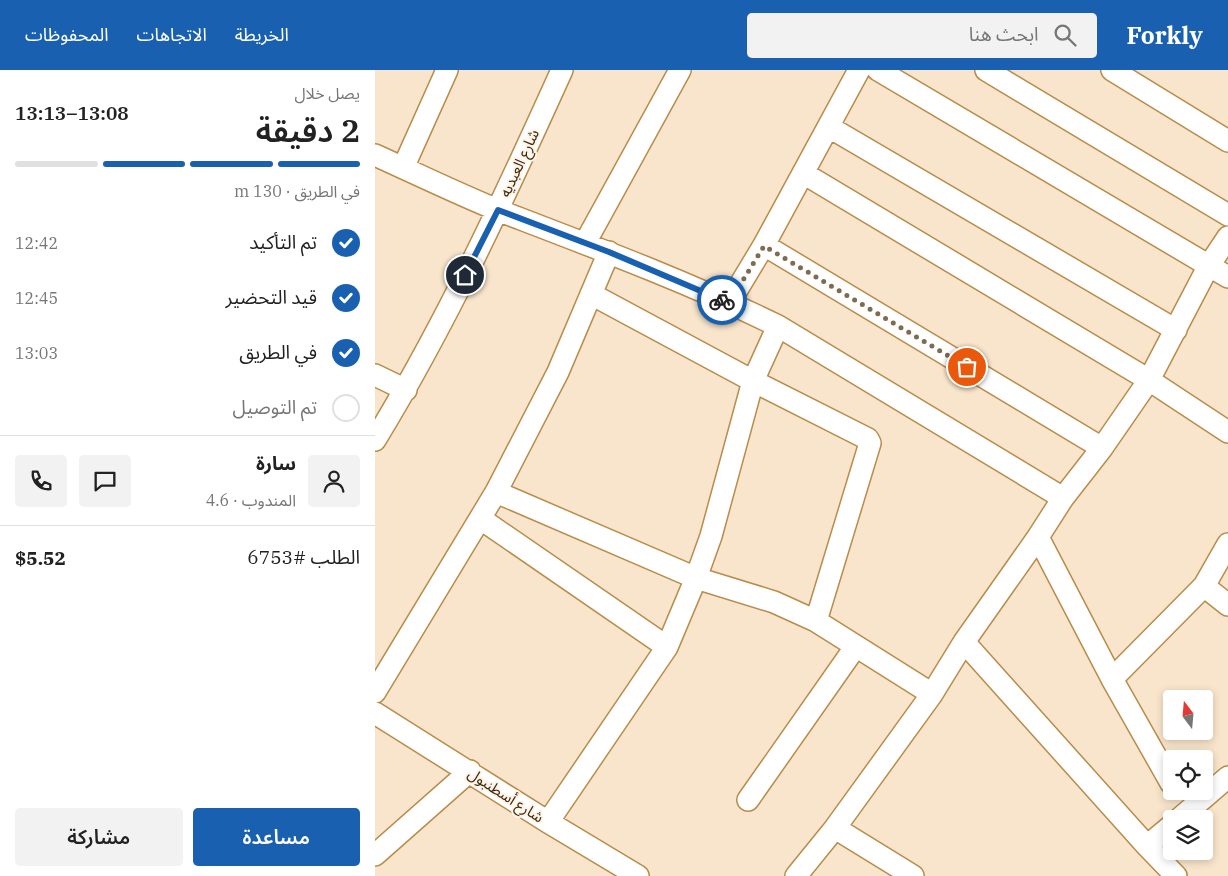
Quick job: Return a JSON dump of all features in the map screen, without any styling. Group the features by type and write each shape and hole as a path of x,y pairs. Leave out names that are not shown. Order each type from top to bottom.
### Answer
{"street":[{"path":"403,168 447,70"},
{"name":"شارع العبديه","path":"375,440 406,390 498,210 562,70"},
{"path":"585,243 680,70"},
{"path":"729,303 764,246 859,70"},
{"path":"878,70 1228,277"},
{"path":"986,70 1228,216"},
{"path":"1112,70 1228,141"},
{"path":"829,127 1176,330"},
{"path":"375,156 498,210 609,252 778,326 1063,498"},
{"path":"803,173 1149,380 1228,432"},
{"path":"796,876 835,828 932,694 963,642 1039,537 1063,498 1102,448 1149,380 1209,267 1228,237"},
{"path":"764,246 1102,448"},
{"path":"375,692 496,492 558,372 609,252"},
{"path":"591,294 753,381 868,439 870,442 815,621"},
{"path":"548,822 667,647 696,578 711,536 753,381 778,326"},
{"path":"375,375 406,390"},
{"path":"496,492 696,578 774,602 815,621 932,694"},
{"path":"481,519 667,647"},
{"path":"1039,537 1113,679 1163,769"},
{"path":"1113,679 1204,586 1228,544"},
{"path":"1204,586 1228,605"},
{"path":"963,642 1176,876"},
{"path":"748,800 855,646"},
{"name":"شارع أسطنبول","path":"375,712 548,822 638,876"},
{"path":"375,855 470,771"},
{"path":"1189,810 1228,777"},
{"path":"835,828 913,876"},
{"path":"1147,846 1163,833"}],"way so far":[{"path":"722,300 729,303 764,246 967,367"}],"route":[{"path":"465,275 498,210 609,252 722,300"}]}
